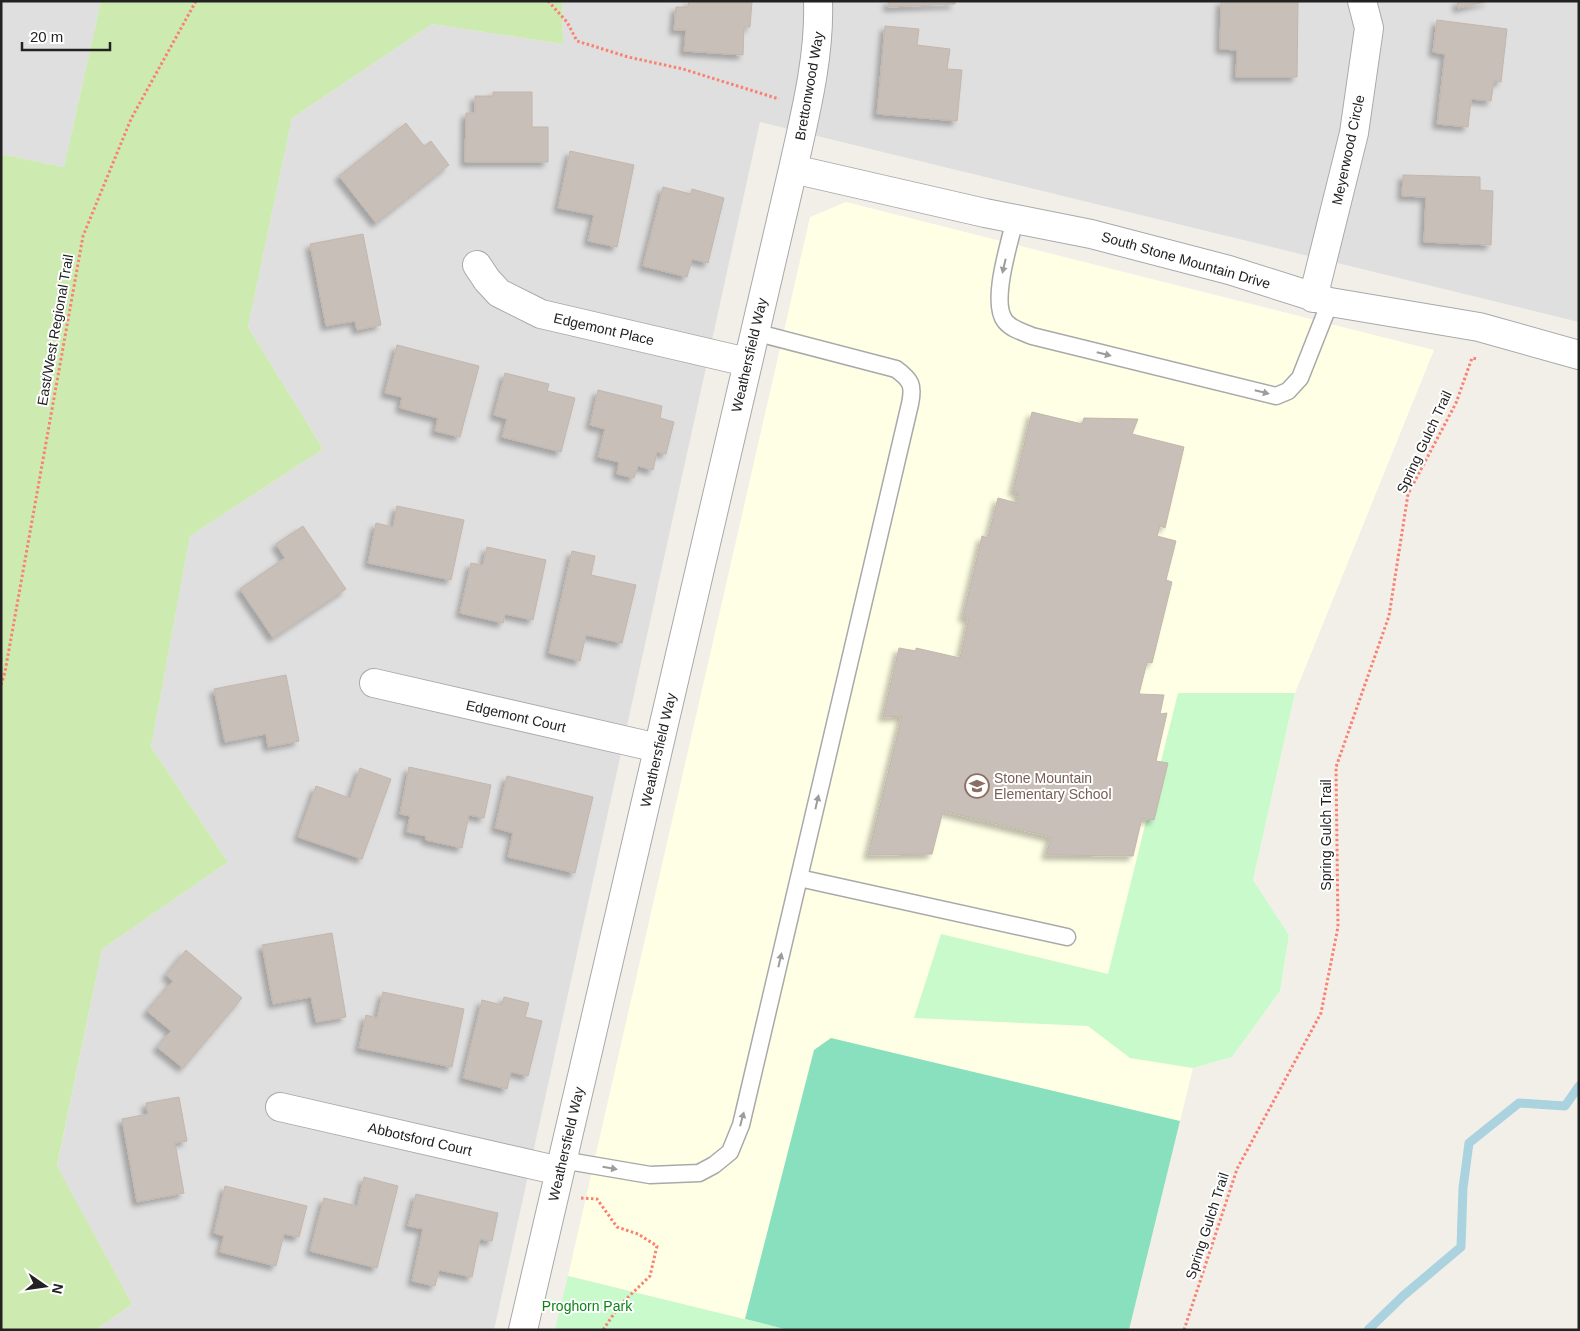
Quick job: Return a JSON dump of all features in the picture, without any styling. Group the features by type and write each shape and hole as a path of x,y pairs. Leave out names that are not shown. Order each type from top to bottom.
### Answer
{"street":[{"name":"Brettonwood Way","path":"793,169 819,29 818,1"},
{"name":"Meyerwood Circle","path":"1322,300 1354,133 1369,28 1362,1"},
{"name":"South Stone Mountain Drive","path":"793,169 1015,219 1100,236 1229,270 1322,300 1479,327 1579,354"},
{"name":"Weathersfield Way","path":"523,1330 793,169"},
{"name":"Edgemont Place","path":"477,265 486,280 499,293 541,314 748,362"},
{"name":"Edgemont Court","path":"374,683 658,748"},
{"name":"Abbotsford Court","path":"280,1107 559,1175"}],"lane":[{"path":"1015,219 998,293 1000,308 1004,321 1013,328 1032,336 1276,396 1288,391 1300,378 1322,300"},
{"path":"559,1175 699,1173 714,1165 730,1152 741,1125 912,392 909,378 896,369 754,332"},
{"path":"799,878 1067,938"}],"path":[{"name":"East/West Regional Trail","path":"1,685 5,672 83,236 131,119 196,1"},
{"path":"548,1 566,22 577,41 628,57 683,69 777,98 806,104"},
{"name":"Spring Gulch Trail","path":"1184,1330 1237,1169 1321,1014 1338,927 1336,768 1389,616 1408,494 1456,403 1472,358 1480,359"},
{"path":"559,1175 597,1199 617,1227 638,1234 657,1246 650,1276 619,1306 603,1330"}],"shaded area":[{"path":"1,1 101,1 64,167 1,154"},
{"path":"562,1 1579,1 1579,322 760,122 494,1330 96,1330 132,1304 57,1167 102,949 228,862 151,747 190,536 323,449 248,327 292,118 432,24 563,44"},
{"name":"Stone Mountain Elementary School","path":"846,202 1434,350 1295,693 1253,880 1289,935 1280,991 1232,1057 1193,1068 1129,1330 788,1330 568,1276 810,217"}],"green space":[{"path":"101,1 562,1 563,44 432,24 292,118 248,327 323,449 190,536 151,747 228,862 102,949 57,1166 132,1304 96,1330 1,1330 1,154 64,167"},
{"path":"1178,693 1295,693 1253,880 1289,935 1280,991 1232,1057 1193,1068 1130,1058 1088,1026 914,1018 941,934 1108,974"},
{"path":"831,1038 1180,1121 1129,1330 788,1330 745,1319 814,1050"},
{"name":"Proghorn Park","path":"568,1276 788,1330 555,1330"}],"building":[{"path":"689,1 752,1 750,27 744,27 743,55 684,51 686,30 674,30 676,7 688,7"},
{"path":"888,1 955,1 955,4 888,7"},
{"path":"1221,1 1298,1 1297,77 1236,77 1237,50 1220,49"},
{"path":"1457,1 1489,1 1458,8"},
{"path":"1437,20 1507,29 1501,82 1494,81 1491,101 1471,99 1468,127 1437,124 1445,54 1433,52"},
{"path":"885,26 919,29 917,45 950,49 947,69 962,70 957,121 877,114"},
{"path":"493,92 532,92 532,127 548,127 548,162 465,162 466,113 475,113 475,96 493,96"},
{"path":"406,123 424,146 431,141 449,165 376,223 339,176"},
{"path":"570,151 634,165 617,247 588,241 594,215 558,208"},
{"path":"1403,175 1480,177 1480,190 1493,191 1491,245 1424,242 1426,197 1402,196"},
{"path":"663,187 691,194 692,189 724,198 708,263 692,259 687,277 643,266"},
{"path":"363,234 381,325 357,330 355,321 326,326 310,244"},
{"path":"397,345 479,366 460,437 435,431 438,418 400,408 402,397 385,393"},
{"path":"505,373 549,384 547,391 575,398 561,452 502,437 507,419 494,415"},
{"path":"598,390 662,406 660,418 674,422 666,454 657,452 653,470 638,466 634,478 617,474 619,462 598,457 605,429 590,425"},
{"path":"1032,412 1082,424 1084,418 1138,419 1132,434 1184,447 1165,528 1160,526 1157,536 1176,541 1166,580 1172,582 1152,663 1147,662 1139,694 1164,695 1160,714 1167,713 1156,761 1168,763 1154,820 1142,818 1133,856 1046,855 1051,837 943,811 932,854 868,855 902,716 883,717 899,648 916,651 916,648 960,658 969,618 963,617 982,536 988,538 998,498 1017,503 1019,493 1013,491"},
{"path":"397,506 464,520 451,580 368,563 376,523 393,527"},
{"path":"303,526 346,589 273,638 240,589 285,558 276,544"},
{"path":"487,547 546,560 533,620 505,614 503,623 460,613 471,563 483,565"},
{"path":"572,551 595,556 591,575 636,585 622,643 586,635 580,661 549,653"},
{"path":"286,675 299,741 268,747 266,734 225,742 214,689"},
{"path":"409,767 491,785 484,818 469,815 462,848 426,840 426,836 407,832 410,816 400,814"},
{"path":"360,768 391,779 362,859 298,837 316,786 350,798"},
{"path":"507,776 593,797 575,873 508,857 513,833 495,828"},
{"path":"332,933 346,1017 316,1022 311,997 273,1004 262,945"},
{"path":"186,950 242,998 183,1068 157,1047 171,1031 147,1011 173,981 166,975"},
{"path":"383,992 464,1009 452,1067 359,1048 366,1015 377,1018"},
{"path":"504,997 529,1003 525,1017 542,1021 528,1076 511,1072 507,1089 463,1078 482,1000 502,1005"},
{"path":"179,1097 187,1141 175,1143 184,1193 137,1202 122,1119 148,1114 146,1103"},
{"path":"364,1177 398,1186 377,1268 310,1251 324,1198 357,1206"},
{"path":"225,1186 307,1206 299,1237 284,1234 276,1266 220,1252 224,1236 214,1233"},
{"path":"416,1194 498,1213 492,1241 480,1239 472,1277 439,1270 435,1286 412,1281 423,1229 408,1226"}],"waterway":[{"path":"1368,1330 1403,1296 1461,1247 1463,1188 1469,1143 1519,1103 1565,1106 1579,1086"}],"place":[{"name":"Stone Mountain Elementary School","path":"977,786"}]}
